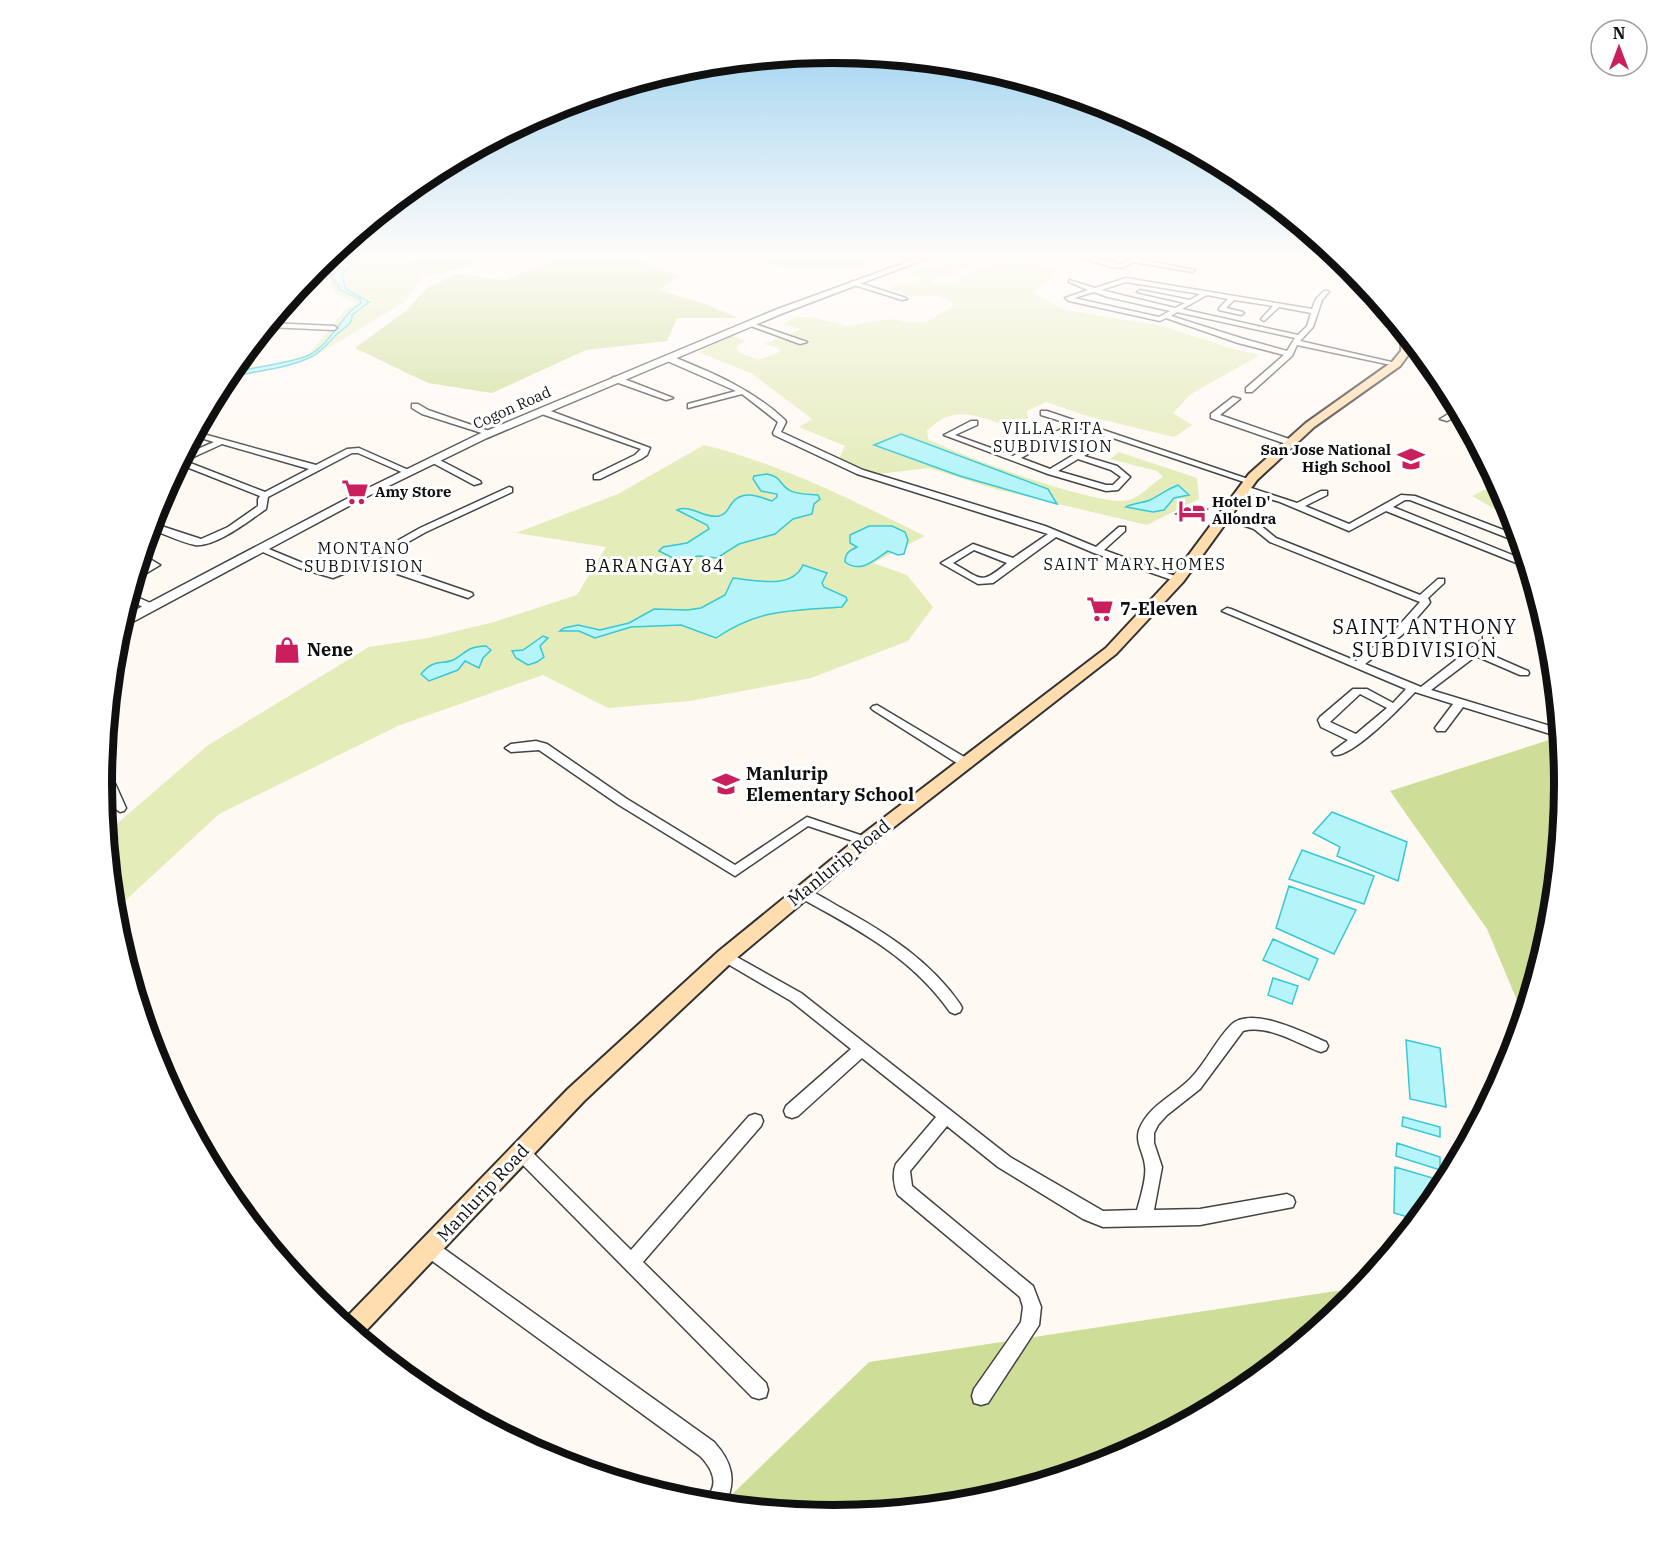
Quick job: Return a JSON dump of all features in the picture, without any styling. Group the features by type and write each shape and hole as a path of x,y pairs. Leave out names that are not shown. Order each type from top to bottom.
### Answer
{"main road":[{"name":"Manlurip Road","path":"356,1324 576,1095 726,956 865,841 1111,651 1178,579 1249,482 1289,442 1408,351"}],"street":[{"name":"Cogon Road","path":"132,616 434,460 616,379 738,329"},
{"path":"765,329 803,342"},
{"path":"1204,329 1241,342 1289,354"},
{"path":"1256,329 1297,339 1408,351"},
{"path":"1249,390 1289,354 1297,339 1308,329"},
{"path":"668,358 718,377 744,391 779,419 782,424 777,433 860,472 1056,533 1097,551 1178,579"},
{"path":"616,379 669,398"},
{"path":"691,406 744,391"},
{"path":"1236,399 1214,416 1289,442"},
{"path":"415,406 425,412 491,433"},
{"path":"542,411 643,444 646,448 644,453 638,457 597,477"},
{"path":"1044,412 1111,436 1215,468 1349,528 1404,497 1412,498 1510,536"},
{"path":"1444,419 1452,415"},
{"path":"974,423 948,435 1051,472 1111,488 1115,488 1126,477 1114,468 1077,456"},
{"path":"1013,459 1076,424"},
{"path":"202,436 316,468"},
{"path":"1051,472 1111,436"},
{"path":"192,456 220,442"},
{"path":"159,529 196,542 203,542 231,529 263,507 262,499 265,495 344,453 359,450 409,472"},
{"path":"434,460 477,483"},
{"path":"187,465 265,495"},
{"path":"261,549 302,566 333,575 368,561 423,530 509,490"},
{"path":"1298,506 1324,493"},
{"path":"1388,508 1520,566"},
{"path":"1225,516 1257,527 1273,540 1425,602 1398,633 1359,664"},
{"path":"1097,551 1122,529"},
{"path":"1014,562 973,548 946,563 981,582 987,582 993,580 1014,562 1056,533"},
{"path":"145,572 155,565 148,561"},
{"path":"368,561 468,595"},
{"path":"1421,599 1441,581"},
{"path":"136,600 150,607"},
{"path":"1227,611 1417,690 1552,731"},
{"path":"1338,752 1358,740 1417,690 1475,652 1488,640 1487,633"},
{"path":"1475,652 1524,673"},
{"path":"1358,740 1325,724 1323,720 1357,691 1395,708"},
{"path":"1441,728 1459,704"},
{"path":"877,708 967,764"},
{"path":"511,748 525,745 543,747 623,802 735,871 807,821 865,841"},
{"path":"112,791 120,808"},
{"path":"802,893 876,934 911,959 933,979 955,1008"},
{"path":"726,956 796,997 1004,1162 1089,1213 1103,1219 1144,1219 1224,1214 1287,1202"},
{"path":"1144,1219 1154,1167 1146,1143 1146,1133 1152,1120 1161,1110 1195,1084 1238,1027 1244,1023 1256,1023 1321,1046"},
{"path":"792,1111 862,1049"},
{"path":"946,1116 903,1169 904,1190 1027,1292 1032,1307 1030,1325 981,1396"},
{"path":"631,1262 755,1121"},
{"path":"521,1152 759,1390"},
{"path":"430,1249 707,1449 719,1461 723,1484 719,1495"}],"green space":[{"path":"329,329 359,329 312,358 256,373 241,373 247,364 261,368 308,355"},
{"path":"381,329 672,329 667,341 586,350 492,393 428,383 355,348"},
{"path":"801,329 1173,329 1233,349 1260,355 1191,394 1173,413 1192,425 1174,437 1087,416 1046,402 1027,411 1028,425 1008,426 979,417 958,415 944,418 927,430 928,439 968,456 1061,489 1114,501 1129,500 1138,496 1163,477 1157,471 1110,459 1119,452 1197,478 1199,499 1147,525 995,489 929,468 878,474 839,459 845,446 799,427 812,419 751,373 698,352 732,336 746,341 736,346 738,352 759,360 780,352 779,348 764,344"},
{"path":"704,445 761,462 844,497 925,536 873,563 907,575 933,607 908,641 811,678 690,701 608,708 543,675 400,725 219,814 123,903 114,826 207,746 369,647 428,638 494,622 577,595 606,547 516,533 618,494"},
{"path":"1490,487 1502,513 1472,496"},
{"path":"1549,740 1553,741 1553,831 1548,878 1541,925 1519,1006 1487,929 1390,791"},
{"path":"1347,1289 1309,1326 1234,1383 1152,1431 1065,1467 974,1491 928,1499 834,1505 729,1497 869,1362"}],"water":[{"path":"336,329 343,329 311,357 290,365 239,376 242,371 301,358 324,344"},
{"path":"901,434 1048,489 1057,504 960,476 874,445"},
{"path":"767,474 778,479 792,492 818,495 820,499 814,504 812,514 793,519 775,534 739,544 717,558 700,556 675,559 659,551 663,547 687,543 709,529 707,525 677,510 688,509 719,516 741,496 752,495 772,501 777,494 761,491 753,479 754,476"},
{"path":"1178,485 1189,495 1174,498 1164,510 1153,512 1126,507 1150,500"},
{"path":"869,526 892,526 905,532 908,540 904,554 898,555 888,551 872,562 856,567 845,562 848,553 857,547 850,543 850,535"},
{"path":"803,565 827,573 822,583 824,587 846,597 847,600 842,607 762,616 732,628 716,638 681,625 631,627 595,638 579,631 560,631 578,625 600,630 629,623 654,609 701,608 725,595 733,578 782,581 798,573"},
{"path":"543,636 548,638 540,646 544,657 528,665 516,658 512,651 523,650"},
{"path":"486,646 491,650 483,658 479,668 465,661 458,670 429,681 421,674 431,665 451,661 472,648"},
{"path":"1332,812 1407,842 1398,881 1337,856 1340,847 1313,833"},
{"path":"1302,850 1374,876 1364,904 1289,879"},
{"path":"1289,886 1356,910 1334,954 1276,928"},
{"path":"1273,939 1318,959 1309,980 1263,960"},
{"path":"1273,978 1298,986 1292,1004 1268,995"},
{"path":"1406,1040 1440,1048 1446,1107 1410,1099"},
{"path":"1403,1117 1440,1127 1440,1137 1402,1126"},
{"path":"1397,1143 1440,1157 1440,1170 1396,1156"},
{"path":"1395,1167 1436,1179 1410,1218 1394,1213"}],"building":[{"name":"Hotel D' Allondra","path":"1195,503 1209,509 1188,520 1174,514"}],"place":[{"name":"San Jose National High School","path":"1411,459"},
{"name":"Amy Store","path":"355,492"},
{"name":"Hotel D' Allondra","path":"1192,511"},
{"name":"7-Eleven","path":"1100,609"},
{"name":"Nene","path":"287,650"},
{"name":"Manlurip Elementary School","path":"726,784"}],"district":[{"name":"VILLA RITA SUBDIVISION","path":"1053,437"},
{"name":"MONTANO SUBDIVISION","path":"364,557"},
{"name":"SAINT MARY HOMES","path":"1135,564"},
{"name":"BARANGAY 84","path":"655,566"},
{"name":"SAINT ANTHONY SUBDIVISION","path":"1425,638"}]}
